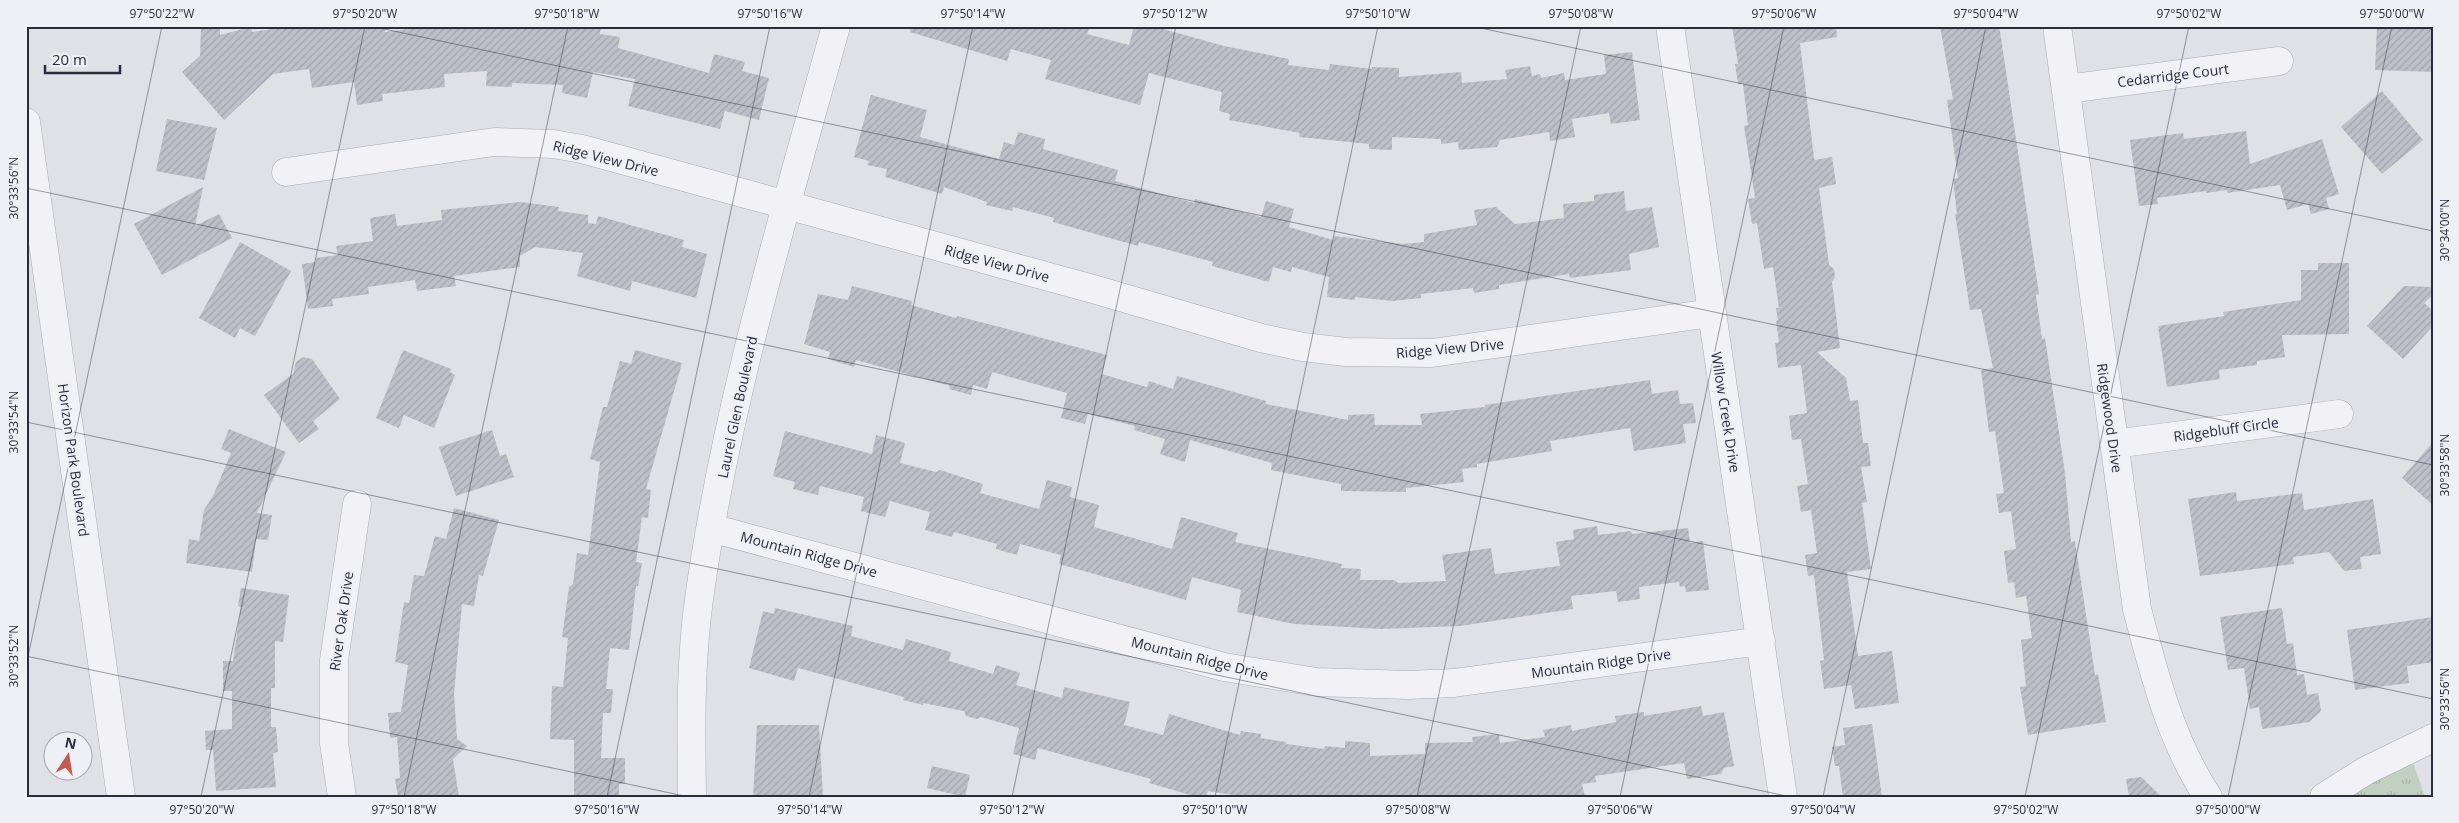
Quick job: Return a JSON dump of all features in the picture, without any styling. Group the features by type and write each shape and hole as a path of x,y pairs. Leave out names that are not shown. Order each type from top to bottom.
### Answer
{"street":[{"name":"Laurel Glen Boulevard","path":"692,797 691,714 698,601 711,528 746,359 836,26"},
{"name":"Willow Creek Drive","path":"1670,26 1783,797"},
{"name":"Ridgewood Drive","path":"2057,26 2137,609 2159,693 2196,779 2208,797"},
{"name":"Cedarridge Court","path":"2067,89 2279,61"},
{"name":"Horizon Park Boulevard","path":"26,122 121,797"},
{"name":"Ridge View Drive","path":"286,172 464,144 523,142 582,149 1093,289 1261,338 1346,352 1432,353 1712,313"},
{"name":"Ridgebluff Circle","path":"2114,444 2339,414"},
{"name":"River Oak Drive","path":"342,797 334,743 334,660 358,504"},
{"name":"Mountain Ridge Drive","path":"711,528 1224,667 1316,682 1408,686 1454,683 1761,641"},
{"path":"2324,797 2367,770 2433,738"}],"green space":[{"path":"2409,750 2425,797 2324,797"}],"building":[{"path":"201,26 220,26 220,35 251,27 252,32 292,26 384,26 385,32 431,26 601,26 600,34 620,37 618,48 709,73 714,54 745,62 742,71 769,78 759,120 725,111 720,129 628,106 635,79 593,72 587,98 562,93 563,85 512,83 512,87 486,86 487,71 444,74 445,87 382,94 383,101 357,105 354,82 312,88 309,69 273,74 224,120 182,72 200,56"},
{"path":"911,26 1090,26 1087,34 1129,45 1134,26 1152,26 1224,46 1289,59 1288,65 1329,70 1330,64 1372,69 1372,67 1399,68 1399,77 1461,72 1462,83 1507,79 1505,70 1530,66 1532,76 1540,74 1541,78 1564,73 1565,80 1606,74 1604,55 1632,52 1640,120 1611,124 1609,113 1572,119 1575,137 1550,141 1549,132 1500,140 1497,147 1459,150 1458,142 1441,144 1441,139 1392,137 1392,150 1369,149 1369,144 1299,137 1300,133 1229,120 1230,114 1219,111 1222,92 1149,73 1140,105 1045,79 1051,60 1011,49 1007,61 910,32"},
{"path":"1732,26 1836,26 1837,37 1800,43 1814,158 1815,160 1832,157 1836,184 1819,188 1829,265 1834,269 1835,277 1832,282 1840,348 1817,352 1846,378 1850,401 1858,400 1863,443 1868,443 1871,466 1861,467 1867,502 1862,503 1871,569 1847,572 1858,656 1892,651 1899,703 1855,709 1851,685 1824,689 1820,661 1824,660 1814,575 1808,576 1805,555 1817,553 1811,510 1801,512 1797,486 1808,484 1801,439 1792,440 1789,416 1807,413 1801,365 1778,368 1775,343 1779,342 1776,308 1779,308 1773,267 1764,269 1757,223 1752,224 1748,199 1755,198 1744,126 1748,125 1743,84 1738,84 1735,64 1738,64"},
{"path":"1940,26 1998,26 2000,31 2039,294 2036,295 2042,339 2045,338 2065,473 2071,542 2075,541 2095,675 2098,674 2106,722 2028,735 2020,687 2026,686 2021,640 2032,638 2026,596 2016,598 2014,582 2008,583 2004,551 2016,549 2011,511 1999,513 1996,494 2004,493 1995,431 1989,432 1981,370 1993,368 1981,309 1970,310 1955,214 1957,214 1953,179 1958,178 1947,100 1953,99"},
{"path":"2377,26 2433,26 2433,72 2375,70"},
{"path":"2382,91 2423,140 2382,174 2341,127"},
{"path":"871,95 927,110 920,137 999,159 1004,142 1014,145 1018,132 1045,139 1043,149 1118,170 1115,181 1194,203 1195,199 1261,217 1266,201 1294,209 1289,227 1333,240 1334,236 1403,244 1424,242 1424,234 1477,225 1474,210 1496,207 1515,224 1564,218 1563,204 1594,201 1594,195 1624,191 1626,211 1652,207 1659,247 1629,254 1631,270 1570,278 1569,274 1499,285 1499,289 1474,293 1473,288 1421,294 1421,298 1393,301 1355,297 1355,300 1327,297 1329,277 1292,267 1291,272 1273,267 1269,282 1212,266 1213,262 1139,242 1138,246 1053,222 1054,218 1013,207 1012,211 986,205 987,202 944,187 942,194 885,177 887,169 867,165 869,161 854,157"},
{"path":"167,119 217,128 204,180 156,171"},
{"path":"2246,131 2250,164 2322,139 2339,194 2326,198 2329,209 2311,214 2308,204 2287,210 2280,185 2227,193 2227,190 2206,193 2206,191 2157,198 2158,204 2139,206 2130,140 2183,133 2184,139"},
{"path":"203,187 195,226 219,214 232,238 162,275 134,224"},
{"path":"520,202 559,207 558,211 588,215 588,223 596,224 598,216 684,240 682,247 707,254 696,298 632,281 630,291 577,276 583,253 535,247 520,256 520,267 454,276 456,286 417,291 415,280 368,287 369,294 332,299 333,306 308,309 302,264 316,262 316,258 338,255 336,246 373,241 370,218 395,214 397,226 442,220 441,210"},
{"path":"240,242 291,271 255,336 240,328 235,338 199,318"},
{"path":"2318,263 2349,263 2349,334 2282,335 2285,357 2257,361 2257,365 2219,370 2220,379 2167,387 2158,326 2224,316 2223,312 2301,300 2301,270 2318,270"},
{"path":"852,286 912,301 911,305 956,318 957,316 1107,355 1102,374 1147,387 1149,381 1173,389 1177,376 1266,401 1266,404 1348,420 1348,415 1374,414 1375,425 1422,425 1420,414 1485,407 1485,405 1650,380 1652,394 1678,390 1680,404 1693,403 1696,423 1683,424 1686,443 1634,451 1630,428 1550,441 1552,451 1477,464 1477,467 1462,469 1464,482 1406,488 1406,492 1341,491 1341,484 1271,470 1272,463 1190,440 1185,462 1160,454 1165,439 1134,430 1135,426 1088,414 1085,424 1061,418 1067,393 992,372 987,389 973,385 971,395 949,389 950,386 856,360 854,367 828,359 830,352 804,344 818,294 848,300"},
{"path":"2404,286 2433,287 2433,295 2424,303 2433,311 2433,326 2403,359 2367,326"},
{"path":"403,350 451,369 450,372 455,375 434,428 404,415 399,428 376,418"},
{"path":"635,350 682,363 646,489 651,490 648,518 642,517 636,562 642,563 638,586 636,586 629,650 610,648 606,689 613,689 611,713 603,713 601,758 625,758 625,784 619,784 619,797 574,797 574,740 550,739 552,686 563,687 568,638 562,637 569,587 573,584 577,553 588,555 600,462 590,459 603,407 607,407 620,361 631,364"},
{"path":"303,357 312,359 340,399 313,421 319,429 299,443 264,395 293,374 296,362"},
{"path":"229,429 286,452 257,513 272,515 268,540 256,539 252,572 186,563 189,539 199,541 204,510 213,496 231,453 221,449"},
{"path":"492,430 500,456 506,454 514,477 456,496 439,447"},
{"path":"785,431 872,454 876,435 905,443 900,463 936,472 940,470 983,484 980,493 1039,509 1047,480 1072,487 1070,497 1099,505 1094,527 1172,549 1181,517 1238,533 1235,542 1342,564 1341,568 1361,569 1360,580 1394,580 1398,583 1446,581 1442,555 1491,548 1495,574 1560,566 1556,542 1574,539 1573,530 1597,526 1598,535 1631,531 1632,534 1688,528 1690,543 1703,541 1709,590 1686,592 1685,586 1680,587 1679,582 1639,587 1640,599 1618,602 1616,591 1571,596 1573,609 1460,626 1381,629 1294,624 1237,612 1241,590 1192,577 1186,600 1059,564 1061,555 1020,544 1017,555 996,549 997,544 954,532 952,537 925,530 930,512 890,501 885,517 861,511 864,497 820,486 818,495 793,489 795,482 773,476"},
{"path":"2433,442 2433,505 2402,478"},
{"path":"2236,492 2237,501 2302,493 2304,510 2373,499 2381,554 2360,557 2362,569 2344,571 2329,552 2293,557 2294,564 2200,576 2188,499"},
{"path":"454,508 499,520 483,576 479,575 474,606 462,604 454,694 457,739 467,746 453,759 459,797 398,797 395,779 400,778 397,737 390,738 388,713 401,712 408,665 395,662 404,602 409,603 414,575 424,576 435,536 446,539"},
{"path":"241,588 289,595 283,642 275,641 275,688 271,688 271,727 276,727 278,752 273,753 276,787 216,791 213,750 206,750 205,731 232,729 232,691 223,691 223,661 233,661 241,607 238,606"},
{"path":"775,608 853,626 851,636 903,650 906,639 951,652 949,661 993,674 996,665 1020,673 1016,685 1062,698 1064,687 1130,702 1124,725 1163,735 1169,714 1240,735 1241,731 1261,734 1261,738 1286,742 1286,744 1324,749 1325,746 1345,748 1345,741 1370,743 1370,756 1425,754 1425,743 1473,742 1472,737 1499,734 1500,743 1545,737 1543,730 1571,725 1572,731 1616,722 1615,716 1644,712 1644,716 1701,706 1703,716 1724,712 1734,766 1724,768 1721,774 1687,779 1684,763 1595,776 1596,782 1582,784 1585,797 1245,797 1208,791 1206,797 1197,797 1149,783 1151,779 1038,748 1035,760 1013,754 1019,728 981,717 977,719 966,716 964,711 903,700 904,697 798,668 794,681 749,668 763,611 774,614"},
{"path":"2282,608 2287,644 2293,643 2297,675 2304,674 2307,695 2318,693 2321,711 2309,722 2262,729 2259,707 2250,709 2244,668 2228,670 2220,617"},
{"path":"2433,617 2433,662 2407,666 2409,683 2355,690 2347,630"},
{"path":"1872,724 1882,797 1843,797 1839,766 1835,766 1832,747 1845,745 1843,728"},
{"path":"757,725 819,725 823,797 753,797"},
{"path":"932,766 970,775 965,797 927,788"},
{"path":"2141,777 2162,797 2129,797 2126,779"}]}
